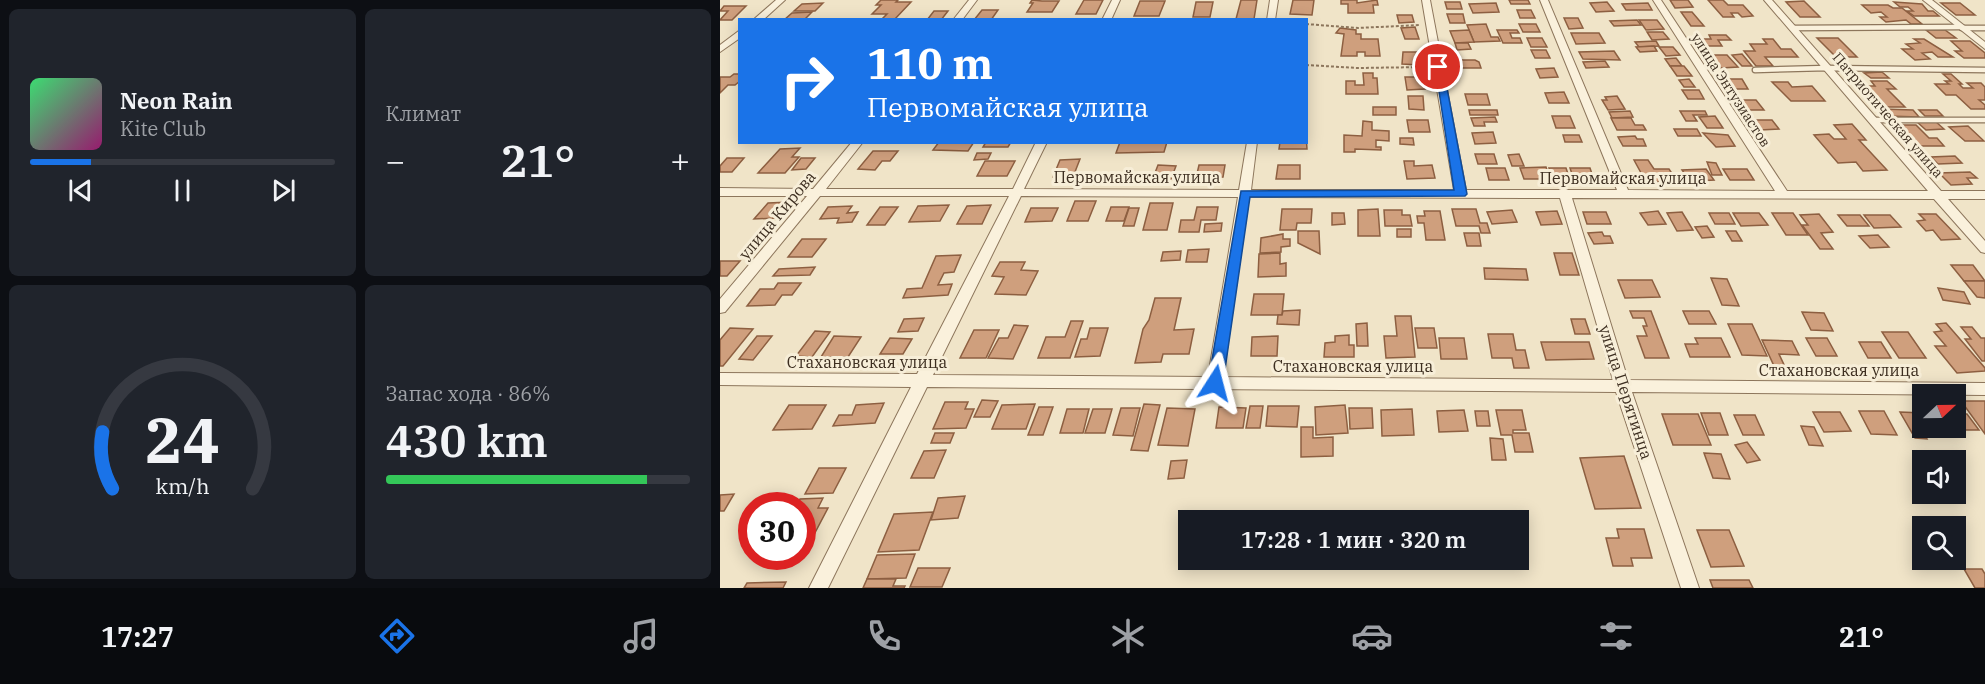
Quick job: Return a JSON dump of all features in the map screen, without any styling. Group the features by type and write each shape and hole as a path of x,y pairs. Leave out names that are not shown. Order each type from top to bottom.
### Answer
{"street":[{"path":"759,18 781,0"},
{"path":"959,18 973,0"},
{"path":"1107,18 1116,0"},
{"path":"1271,18 1274,0"},
{"path":"1426,0 1461,194"},
{"path":"1544,0 1624,194"},
{"name":"улица Энтузиастов","path":"1657,0 1783,194"},
{"name":"Патриотическая улица","path":"1768,0 1985,249"},
{"path":"1927,0 1985,46"},
{"path":"720,49 738,35"},
{"name":"улица Кирова","path":"720,308 856,144"},
{"path":"818,588 1041,144"},
{"path":"1215,383 1252,144"},
{"name":"Первомайская улица","path":"720,192 1985,195"},
{"name":"улица Перятинца","path":"1565,194 1622,386 1690,588"},
{"name":"Стахановская улица","path":"720,379 1985,389"}],"lane":[{"path":"1793,28 1985,28"},
{"path":"1755,70 1827,68 1985,70"},
{"path":"1873,120 1985,120"}],"path":[{"path":"1308,24 1358,28 1430,25"},
{"path":"1308,65 1358,68 1438,67"}],"building":[{"path":"881,0 911,2 896,18 883,18 887,14 872,14 881,5 876,5"},
{"path":"1032,0 1059,1 1052,12 1027,12 1033,3 1030,3"},
{"path":"1084,0 1103,0 1096,14 1076,14"},
{"path":"1241,0 1257,0 1254,18 1236,18"},
{"path":"1293,0 1314,0 1312,15 1290,14"},
{"path":"1341,0 1357,0 1357,3 1377,0 1378,5 1373,5 1374,13 1348,13 1348,4 1341,4"},
{"path":"1509,0 1528,0 1530,4 1511,4"},
{"path":"1670,0 1688,0 1693,7 1675,8"},
{"path":"1708,0 1723,0 1728,5 1743,5 1753,16 1742,17 1738,13 1731,13 1734,17 1723,17"},
{"path":"1140,1 1165,1 1159,16 1134,16"},
{"path":"1804,1 1820,17 1800,17 1786,2"},
{"path":"1196,2 1213,2 1210,17 1193,17"},
{"path":"1445,2 1460,2 1462,9 1447,9"},
{"path":"1607,2 1614,11 1596,12 1590,3"},
{"path":"1894,2 1922,4 1928,11 1933,11 1939,16 1914,16 1907,11 1913,11 1908,7 1900,7"},
{"path":"823,3 815,11 794,11 802,4"},
{"path":"1496,3 1499,12 1473,13 1469,4"},
{"path":"1648,3 1652,10 1626,10 1622,4"},
{"path":"1941,3 1960,3 1975,15 1956,15"},
{"path":"1862,5 1888,5 1893,8 1902,8 1922,24 1911,24 1906,20 1886,22 1880,17 1887,17 1881,12 1871,13"},
{"path":"724,6 746,6 732,20 720,20 728,11 720,11"},
{"path":"982,10 998,10 992,18 976,18"},
{"path":"1517,10 1531,10 1535,18 1520,18"},
{"path":"934,11 948,11 943,18 929,18"},
{"path":"812,12 806,18 786,18 792,13"},
{"path":"1681,12 1692,12 1704,26 1691,26"},
{"path":"1447,14 1463,14 1465,23 1450,23"},
{"path":"1397,15 1412,15 1414,22 1399,23"},
{"path":"1564,18 1578,18 1583,28 1569,29"},
{"path":"1637,20 1641,25 1614,26 1610,21"},
{"path":"1639,20 1657,20 1664,29 1646,30"},
{"path":"1486,24 1491,37 1498,37 1500,41 1474,42 1467,25"},
{"path":"1519,24 1536,24 1540,32 1523,32"},
{"path":"1415,27 1419,39 1405,39 1401,28"},
{"path":"1340,28 1356,30 1356,34 1361,34 1361,39 1378,39 1380,56 1365,56 1365,52 1357,52 1357,56 1341,56 1344,34 1336,33"},
{"path":"1469,30 1474,42 1455,43 1450,31"},
{"path":"1497,30 1517,30 1519,33 1510,33 1512,38 1520,38 1522,43 1503,43"},
{"path":"1926,30 1945,30 1956,38 1936,38"},
{"path":"1647,32 1663,32 1669,39 1652,40"},
{"path":"1571,33 1599,33 1605,43 1576,44"},
{"path":"1709,35 1726,35 1731,40 1718,40 1722,46 1704,46 1698,39 1711,39"},
{"path":"1527,38 1542,38 1547,47 1531,47"},
{"path":"1817,38 1838,38 1857,57 1836,57"},
{"path":"1763,39 1773,39 1781,49 1791,49 1798,57 1765,57 1773,66 1756,66 1744,51 1755,51 1750,44 1767,44"},
{"path":"1914,39 1924,39 1953,57 1938,57 1932,52 1922,53 1930,59 1915,60 1902,49 1913,49 1906,44 1920,43"},
{"path":"1656,41 1659,46 1639,47 1635,42"},
{"path":"1951,41 1970,41 1985,53 1985,58 1964,58 1955,51 1962,51"},
{"path":"1455,43 1468,43 1471,49 1457,50"},
{"path":"1654,46 1657,51 1640,52 1636,47"},
{"path":"1659,47 1673,47 1680,55 1666,56"},
{"path":"1531,50 1546,50 1550,58 1535,58"},
{"path":"1614,51 1620,60 1583,59 1579,52"},
{"path":"1403,52 1419,52 1419,65 1402,64"},
{"path":"1742,54 1752,66 1742,66 1732,55"},
{"path":"1711,55 1727,55 1738,67 1721,68"},
{"path":"1676,58 1682,66 1670,66 1665,59"},
{"path":"1460,60 1475,60 1479,62 1481,68 1462,68"},
{"path":"1605,61 1609,67 1586,68 1583,62"},
{"path":"1670,66 1684,66 1692,76 1677,76"},
{"path":"1554,68 1558,77 1540,78 1536,69"},
{"path":"1882,72 1889,78 1871,78 1864,73"},
{"path":"1363,73 1373,73 1373,78 1377,78 1378,94 1346,94 1346,81 1355,81 1355,85 1364,85"},
{"path":"738,74 738,83 728,85 720,93 720,77"},
{"path":"1943,74 1951,74 1962,84 1959,84 1963,88 1973,88 1967,83 1981,83 1985,87 1985,100 1979,100 1985,105 1985,109 1971,109 1956,95 1946,95 1935,84 1949,84 1945,81 1951,81"},
{"path":"1405,77 1422,77 1425,89 1407,90"},
{"path":"1689,79 1695,87 1684,87 1679,80"},
{"path":"1726,79 1742,79 1748,89 1732,89"},
{"path":"1871,81 1887,81 1896,89 1887,89 1905,107 1883,107 1862,86 1875,86"},
{"path":"1772,82 1788,82 1792,87 1812,86 1825,101 1791,101"},
{"path":"1682,90 1699,90 1704,99 1688,99"},
{"path":"1564,92 1569,103 1549,103 1545,93"},
{"path":"1465,94 1487,94 1490,105 1468,105"},
{"path":"1408,96 1423,96 1424,110 1409,109"},
{"path":"1617,96 1625,109 1608,110 1602,100 1607,100 1605,97"},
{"path":"1740,100 1756,100 1764,110 1747,110"},
{"path":"1373,107 1396,107 1396,115 1373,115"},
{"path":"1882,109 1913,110 1919,117 1887,116"},
{"path":"1469,110 1497,110 1498,115 1470,115"},
{"path":"1919,110 1937,110 1943,116 1925,116"},
{"path":"1630,111 1633,117 1612,118 1609,112"},
{"path":"1680,111 1705,111 1707,115 1693,115 1697,121 1686,121"},
{"path":"1552,116 1570,116 1575,128 1556,128"},
{"path":"1715,116 1723,128 1707,128 1699,117"},
{"path":"1495,117 1497,122 1484,122 1485,126 1474,126 1471,118"},
{"path":"1611,118 1631,118 1635,125 1643,125 1646,130 1617,130"},
{"path":"1407,120 1428,120 1430,132 1409,132"},
{"path":"1753,120 1772,120 1779,129 1760,130"},
{"path":"1363,121 1372,122 1372,130 1389,131 1389,141 1376,140 1376,147 1381,147 1381,150 1355,149 1355,152 1344,152 1344,135 1362,136"},
{"path":"1935,121 1944,129 1926,130 1917,122"},
{"path":"1852,124 1866,140 1859,140 1887,170 1863,171 1856,162 1838,163 1814,135 1829,134 1834,139 1846,139 1834,125"},
{"path":"1897,125 1916,125 1929,138 1937,138 1944,146 1916,146"},
{"path":"1968,126 1984,141 1965,141 1949,127"},
{"path":"1674,129 1697,129 1701,136 1678,136"},
{"path":"1493,132 1496,143 1475,144 1472,133"},
{"path":"1703,133 1728,135 1735,146 1716,147"},
{"path":"1563,135 1579,135 1582,142 1565,142"},
{"path":"1635,136 1637,139 1643,139 1646,146 1623,146 1618,137"},
{"path":"1400,138 1413,138 1414,145 1400,144"},
{"path":"938,144 973,144 968,151 933,150"},
{"path":"985,144 1010,144 1008,147 983,147"},
{"path":"1119,144 1166,144 1164,152 1116,153"},
{"path":"1280,144 1307,144 1307,149 1279,149"},
{"path":"800,148 792,157 799,157 785,173 758,173 780,149"},
{"path":"873,151 898,151 890,161 882,161 875,170 858,169"},
{"path":"977,153 991,153 988,159 974,160"},
{"path":"1475,154 1494,154 1497,164 1478,164"},
{"path":"1519,154 1524,166 1512,166 1508,155"},
{"path":"1955,156 1962,163 1938,164 1931,157"},
{"path":"727,158 744,158 732,172 720,172 720,166"},
{"path":"801,158 815,158 806,169 792,170"},
{"path":"1080,159 1073,177 1053,177 1060,160"},
{"path":"1634,160 1648,160 1654,169 1669,169 1677,181 1646,182"},
{"path":"985,161 1015,161 1007,176 977,176"},
{"path":"1404,161 1414,161 1414,166 1432,165 1435,178 1407,179"},
{"path":"1707,162 1716,163 1722,175 1712,175"},
{"path":"1158,165 1176,166 1171,179 1153,178"},
{"path":"1199,165 1225,165 1223,177 1196,178"},
{"path":"1278,165 1300,165 1300,179 1276,179"},
{"path":"1546,167 1550,179 1524,179 1520,168"},
{"path":"1486,168 1505,168 1509,180 1489,180"},
{"path":"1549,168 1566,168 1570,180 1553,180"},
{"path":"1570,168 1590,168 1594,180 1574,180"},
{"path":"1706,169 1714,180 1696,181 1693,177 1687,177 1682,170"},
{"path":"1723,169 1747,169 1754,180 1730,180"},
{"path":"1970,172 1977,178 1967,178 1972,184 1951,185 1939,173"},
{"path":"1075,201 1096,201 1088,221 1067,221"},
{"path":"789,202 776,218 754,219 768,203"},
{"path":"1150,203 1173,203 1167,230 1143,230"},
{"path":"949,205 940,221 909,222 918,206"},
{"path":"991,205 982,224 957,224 967,206"},
{"path":"852,206 847,213 858,212 852,222 837,223 839,218 820,219 828,207"},
{"path":"880,207 898,207 885,225 867,225"},
{"path":"1111,207 1129,207 1124,221 1106,221"},
{"path":"1197,207 1218,207 1216,220 1201,220 1199,232 1179,232 1181,220 1194,220"},
{"path":"1031,208 1058,208 1052,221 1025,222"},
{"path":"1129,208 1139,208 1134,226 1123,226"},
{"path":"1282,209 1312,209 1311,223 1297,223 1296,230 1280,230"},
{"path":"1378,209 1380,236 1358,236 1358,210"},
{"path":"1452,209 1476,209 1480,223 1487,223 1490,233 1481,233 1479,226 1456,226"},
{"path":"1384,210 1402,210 1402,215 1410,215 1412,226 1385,226"},
{"path":"1512,210 1517,222 1492,224 1487,212"},
{"path":"1424,211 1440,211 1445,240 1426,240 1424,223 1418,223 1417,216 1425,216"},
{"path":"1557,211 1562,224 1541,225 1536,212"},
{"path":"1658,211 1666,224 1648,225 1640,213"},
{"path":"1583,212 1606,212 1611,224 1587,224"},
{"path":"1682,212 1693,230 1677,231 1667,213"},
{"path":"1332,213 1344,213 1345,224 1332,225"},
{"path":"1709,213 1729,213 1735,224 1715,224"},
{"path":"1733,213 1759,213 1768,225 1741,226"},
{"path":"1772,213 1793,213 1808,235 1786,235"},
{"path":"1819,214 1833,232 1821,233 1833,249 1820,249 1802,225 1808,225 1800,215"},
{"path":"1919,214 1936,214 1960,239 1941,240 1933,230 1926,231 1917,221 1925,220"},
{"path":"1838,215 1860,215 1869,226 1847,226"},
{"path":"1864,215 1890,215 1901,227 1874,228"},
{"path":"1222,223 1221,231 1204,232 1205,224"},
{"path":"1707,226 1714,237 1702,238 1695,227"},
{"path":"1397,229 1411,229 1411,237 1397,237"},
{"path":"1298,231 1319,231 1320,254 1298,243"},
{"path":"1726,231 1736,231 1742,241 1732,241"},
{"path":"1602,232 1604,236 1610,236 1613,243 1594,244 1588,233"},
{"path":"1464,233 1479,233 1481,246 1467,246"},
{"path":"1283,234 1283,239 1290,239 1290,246 1281,247 1281,252 1260,253 1261,238"},
{"path":"1878,235 1889,247 1870,248 1859,236"},
{"path":"802,239 826,239 812,257 788,257"},
{"path":"1209,249 1207,262 1186,262 1188,250"},
{"path":"1181,251 1180,260 1161,261 1163,252"},
{"path":"1280,253 1280,264 1286,263 1286,276 1258,277 1259,254"},
{"path":"1554,253 1572,253 1579,275 1560,275"},
{"path":"961,255 954,272 944,273 938,285 952,284 948,295 903,298 907,289 922,288 936,256"},
{"path":"720,261 740,261 727,276 720,276"},
{"path":"1000,262 1025,262 1021,270 1038,271 1026,295 995,294 1004,277 992,276"},
{"path":"1951,265 1973,265 1985,281 1964,281"},
{"path":"815,267 810,275 773,276 779,269"},
{"path":"1484,268 1526,269 1528,280 1485,279"},
{"path":"1711,278 1727,279 1739,306 1722,305"},
{"path":"1618,280 1652,280 1660,297 1625,298"},
{"path":"1964,281 1985,281 1985,298 1977,297"},
{"path":"778,283 801,283 792,295 782,295 775,305 747,306 760,289 774,289"},
{"path":"1938,288 1964,292 1970,304 1943,300"},
{"path":"1254,294 1284,294 1282,315 1251,315"},
{"path":"1155,298 1181,298 1174,330 1194,329 1189,354 1163,354 1161,362 1135,363 1143,329 1149,320"},
{"path":"1300,310 1299,325 1277,324 1278,315 1282,315 1283,311"},
{"path":"1630,311 1651,311 1669,358 1645,358 1637,336 1647,336 1643,326 1647,326 1644,318 1633,318"},
{"path":"1683,311 1709,311 1716,324 1689,324"},
{"path":"1802,312 1824,313 1833,331 1811,330"},
{"path":"1395,316 1411,316 1415,357 1386,358 1384,336 1397,336"},
{"path":"924,318 918,331 898,332 904,319"},
{"path":"1571,319 1585,319 1590,334 1575,334"},
{"path":"1071,321 1083,321 1070,358 1038,358 1046,337 1065,337"},
{"path":"1367,323 1368,346 1357,346 1356,324"},
{"path":"1946,323 1985,368 1985,371 1957,373 1935,346 1946,346 1934,332 1942,331 1936,324"},
{"path":"1728,324 1752,324 1767,356 1742,355"},
{"path":"1014,325 1028,326 1013,359 988,358 999,338 1008,338"},
{"path":"1961,327 1972,327 1981,338 1985,338 1985,361 1982,361 1965,339 1971,339"},
{"path":"730,328 753,329 723,366 720,366 720,340"},
{"path":"1090,328 1108,328 1100,356 1075,357 1081,339 1087,339"},
{"path":"1415,328 1434,328 1437,348 1418,348"},
{"path":"974,330 999,330 986,358 960,358"},
{"path":"815,331 830,332 812,357 796,356"},
{"path":"1882,332 1908,332 1926,358 1899,358"},
{"path":"1488,334 1513,334 1516,350 1525,350 1529,368 1514,368 1512,358 1492,358"},
{"path":"1349,335 1349,345 1354,345 1354,357 1324,357 1325,343 1335,342 1335,336"},
{"path":"757,336 772,336 753,360 739,359"},
{"path":"834,336 861,337 848,357 821,357"},
{"path":"1278,336 1277,356 1251,356 1252,337"},
{"path":"890,338 912,339 903,354 880,354"},
{"path":"1439,338 1464,338 1467,359 1441,359"},
{"path":"1695,338 1721,338 1730,357 1690,357 1685,344 1698,344"},
{"path":"1806,338 1827,338 1837,356 1816,356"},
{"path":"1762,340 1792,341 1799,355 1779,354 1786,369 1775,368"},
{"path":"1541,342 1589,342 1594,359 1546,360"},
{"path":"1859,342 1881,342 1891,358 1868,358"},
{"path":"982,400 998,401 990,417 974,417"},
{"path":"1966,401 1985,401 1985,434 1966,408"},
{"path":"945,402 968,402 965,409 974,409 966,428 933,429"},
{"path":"884,403 875,423 833,426 839,415 852,415 856,405"},
{"path":"1035,404 1026,429 992,429 1002,405"},
{"path":"1144,404 1160,405 1148,451 1131,450"},
{"path":"789,405 826,405 812,429 773,430"},
{"path":"1345,405 1348,433 1316,435 1315,407"},
{"path":"1250,406 1263,406 1260,428 1246,428"},
{"path":"1268,406 1299,406 1297,427 1266,426"},
{"path":"1039,407 1053,407 1043,435 1028,435"},
{"path":"1219,407 1246,408 1243,428 1216,428"},
{"path":"1121,408 1140,408 1133,436 1113,435"},
{"path":"1167,408 1195,409 1188,446 1158,445"},
{"path":"1349,408 1372,408 1373,428 1350,429"},
{"path":"1067,409 1089,409 1083,433 1060,433"},
{"path":"1093,409 1112,409 1105,433 1085,433"},
{"path":"1412,409 1414,435 1382,436 1381,410"},
{"path":"1464,410 1468,431 1439,432 1437,411"},
{"path":"1496,410 1522,410 1526,430 1513,430 1513,433 1529,433 1533,452 1515,452 1512,435 1501,435"},
{"path":"1475,411 1488,411 1490,426 1477,426"},
{"path":"1859,411 1884,411 1897,435 1871,434"},
{"path":"1813,412 1840,412 1851,431 1824,432"},
{"path":"1900,412 1912,413 1912,433"},
{"path":"1701,413 1720,413 1728,435 1709,435"},
{"path":"1662,414 1698,414 1711,445 1673,445"},
{"path":"1966,414 1967,414 1979,430 1966,430"},
{"path":"1734,415 1755,415 1764,435 1743,435"},
{"path":"1801,426 1814,427 1823,446 1809,445"},
{"path":"1301,427 1313,427 1313,438 1333,437 1333,456 1301,457"},
{"path":"935,433 954,433 950,443 931,443"},
{"path":"1490,438 1503,439 1506,460 1492,460"},
{"path":"1747,442 1760,460 1747,463 1735,445"},
{"path":"946,450 934,478 911,478 924,451"},
{"path":"1704,453 1721,454 1730,479 1713,478"},
{"path":"1624,456 1641,508 1595,509 1580,458"},
{"path":"1187,460 1184,478 1168,479 1171,461"},
{"path":"819,468 846,468 833,493 806,492"},
{"path":"734,494 724,511 720,511 720,495"},
{"path":"965,496 958,518 931,520 938,498"},
{"path":"816,498 823,498 818,508 828,508 816,531"},
{"path":"933,512 919,550 878,552 894,514"},
{"path":"1617,529 1644,529 1652,558 1631,558 1633,566 1613,566 1606,538 1619,538"},
{"path":"1697,530 1729,530 1744,566 1711,567"},
{"path":"915,554 906,578 867,579 877,555"},
{"path":"918,568 950,568 942,587 910,587"},
{"path":"1966,569 1982,569 1985,574 1985,588 1975,588"},
{"path":"867,579 896,579 893,586 905,586 904,588 863,588"},
{"path":"1710,580 1749,580 1753,588 1713,588"},
{"path":"786,582 783,588 744,588 747,583"}],"route":[{"path":"1215,383 1245,193 1461,194 1438,67"}]}
